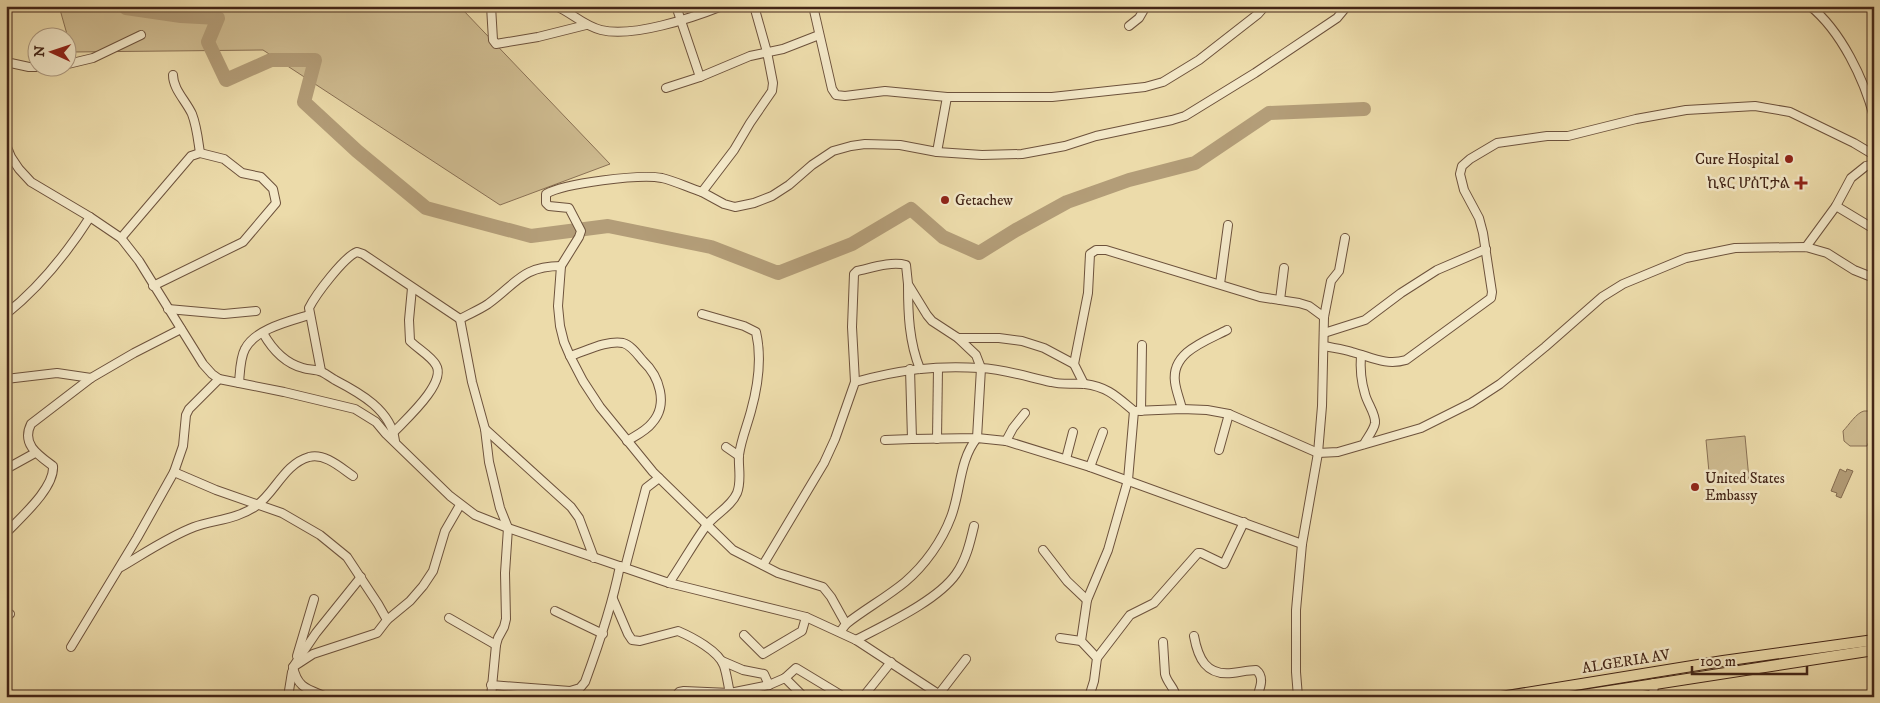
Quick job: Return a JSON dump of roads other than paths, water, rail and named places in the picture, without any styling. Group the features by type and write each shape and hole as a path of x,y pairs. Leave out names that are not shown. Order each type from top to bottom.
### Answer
{"main road":[{"name":"ALGERIA AV","path":"1501,697 1723,661 1874,640"},
{"name":"ALGERIA AV","path":"1571,697 1874,650"}],"street":[{"path":"491,6 493,40 496,44 538,37 586,25"},
{"path":"556,6 586,25 600,30 615,32 681,21 722,6"},
{"path":"676,6 700,77"},
{"path":"702,192 734,150 750,123 769,97 772,83 767,52 754,6"},
{"path":"812,6 832,89 836,96 885,91 946,97 1052,97 1145,87 1163,82 1199,60 1258,14 1265,6"},
{"path":"1129,26 1139,18 1146,6"},
{"path":"846,624 831,597 823,587 778,573 733,550 659,478 627,441 592,394 564,342 558,306 561,266 579,237 580,231 569,208 548,206 546,204 546,194 574,186 612,179 644,176 663,178 702,192 724,204 734,207 754,203 772,196 833,151 851,146 865,144 900,145 937,152 982,154 1036,152 1185,116 1255,73 1337,18 1347,6"},
{"path":"1810,6 1824,21 1856,68 1874,117"},
{"path":"78,62 93,58 141,35"},
{"path":"666,88 700,77 750,56 783,49 819,35"},
{"path":"6,62 28,68"},
{"path":"173,75 175,86 191,113 196,127 200,153"},
{"path":"937,152 946,97"},
{"path":"1324,346 1382,362 1396,363 1406,360 1491,298 1492,292 1486,249 1479,218 1464,190 1460,174 1462,166 1470,159 1497,143 1547,136 1568,136 1636,119 1686,110 1755,106 1790,112 1854,143 1874,155"},
{"path":"6,145 15,163 31,182 121,238 139,261 203,364 219,379 355,409 376,422 460,504 475,515 670,583 806,618 856,640 941,695 966,658"},
{"path":"121,238 191,156 200,153 224,159 242,174 261,177 273,189 276,203 243,242 153,286"},
{"path":"1806,247 1836,206 1854,174 1866,166 1874,164"},
{"path":"1836,206 1874,229"},
{"path":"6,314 23,301 43,280 72,245 90,217"},
{"path":"1220,284 1228,225"},
{"path":"1298,697 1296,610 1302,544 1318,453 1322,406 1324,317 1331,282 1339,271 1345,238"},
{"path":"856,382 910,369 981,368 1053,383 1084,384 1104,388 1114,393 1137,411 1182,409 1207,410 1229,414 1318,453 1338,452 1421,428 1471,403 1500,384 1602,297 1623,284 1686,258 1735,248 1806,247 1827,252 1854,270 1874,278"},
{"path":"1324,332 1365,320 1401,293 1438,270 1486,249"},
{"path":"1074,364 1088,293 1090,254 1096,250 1106,250 1152,263 1260,297 1299,303 1309,306 1324,317"},
{"path":"321,371 309,308 312,301 351,254 357,252 362,254 460,319 472,382 484,429 489,462 500,508 508,528 505,574 506,619 496,645 491,697"},
{"path":"763,565 824,463 836,439 856,382 852,326 854,274 857,271 879,266 906,265 908,319 920,369"},
{"path":"460,319 486,306 522,276 534,269 546,266 561,266"},
{"path":"1280,300 1284,268"},
{"path":"840,632 846,624 863,610 904,583 922,566 944,534 952,516 969,447 977,438 981,368 976,355 958,338 932,322 908,284"},
{"path":"394,432 428,396 437,380 438,371 436,364 410,341 409,320 412,288"},
{"path":"168,309 224,314 256,311"},
{"path":"239,383 245,348 254,338 271,328 309,314"},
{"path":"670,583 707,524 720,514 737,493 739,456 758,374 759,351 756,332 744,326 702,314"},
{"path":"6,532 38,498 52,475 53,466 35,453 30,445 28,430 31,424 92,378 114,364 181,329"},
{"path":"1182,409 1175,382 1177,365 1184,354 1227,330"},
{"path":"263,333 270,345 283,358 301,368 321,371 361,394 377,408 394,432 395,441"},
{"path":"958,338 999,338 1044,348 1074,364 1084,384"},
{"path":"570,356 611,343 622,343 628,345 652,369 660,388 661,402 658,414 650,426 627,441"},
{"path":"1081,641 1087,600 1108,550 1128,480 1137,411 1142,345"},
{"path":"1361,355 1360,370 1362,383 1374,416 1375,425 1364,444"},
{"path":"937,439 938,368"},
{"path":"910,369 912,439"},
{"path":"6,379 57,373 92,378"},
{"path":"71,647 174,472 183,446 188,409 219,379"},
{"path":"1006,441 1013,428 1025,413"},
{"path":"1219,450 1229,414"},
{"path":"484,429 571,507 579,518 594,558"},
{"path":"1066,458 1073,432"},
{"path":"1090,466 1103,432"},
{"path":"885,440 977,438 1006,441 1090,466 1302,544"},
{"path":"726,447 739,456"},
{"path":"6,469 35,453"},
{"path":"119,568 171,537 195,527 241,514 258,505 278,481 298,462 307,458 324,457 353,476"},
{"path":"174,472 282,513 320,535 347,557 386,620"},
{"path":"491,685 570,691 580,688 585,682 603,634 646,488 659,478"},
{"path":"293,667 313,654 376,634 386,620 410,601 424,586 433,571 445,531 460,504"},
{"path":"1089,697 1094,681 1097,658 1130,615 1154,603 1198,553 1224,564 1244,522"},
{"path":"856,640 918,606 944,587 956,574 966,557 974,526"},
{"path":"1043,550 1067,581 1087,600"},
{"path":"327,697 299,683 293,667 316,633 360,577"},
{"path":"288,697 293,667 314,599"},
{"path":"613,599 632,640 640,640 678,631 706,646 722,661 743,670 764,674 769,685"},
{"path":"555,611 603,634"},
{"path":"448,618 496,645"},
{"path":"744,635 763,654 802,630 806,618"},
{"path":"1194,636 1197,654 1205,665 1215,671 1230,673 1256,670 1260,672 1261,679 1257,697"},
{"path":"1060,638 1081,641 1097,658"},
{"path":"1163,642 1166,679 1175,691 1176,697"},
{"path":"722,661 730,693"},
{"path":"863,697 890,662"},
{"path":"675,697 679,692 684,691 730,693 769,685 785,678 796,668 844,697"},
{"path":"785,678 804,697"},
{"path":"1653,697 1654,683"}],"waterway":[{"path":"127,6 126,8 181,16 218,18 208,42 226,80 271,60 315,60 304,102 357,151 426,208 531,236 608,226 711,247 778,273 852,244 911,209 943,237 979,253 1067,202 1129,180 1195,163 1269,113 1364,109"}],"place":[{"name":"Cure Hospital","path":"1789,159"},
{"name":"ኪዩር ሆስፒታል","path":"1801,183"},
{"name":"Getachew","path":"945,200"},
{"name":"United States Embassy","path":"1695,487"}]}
